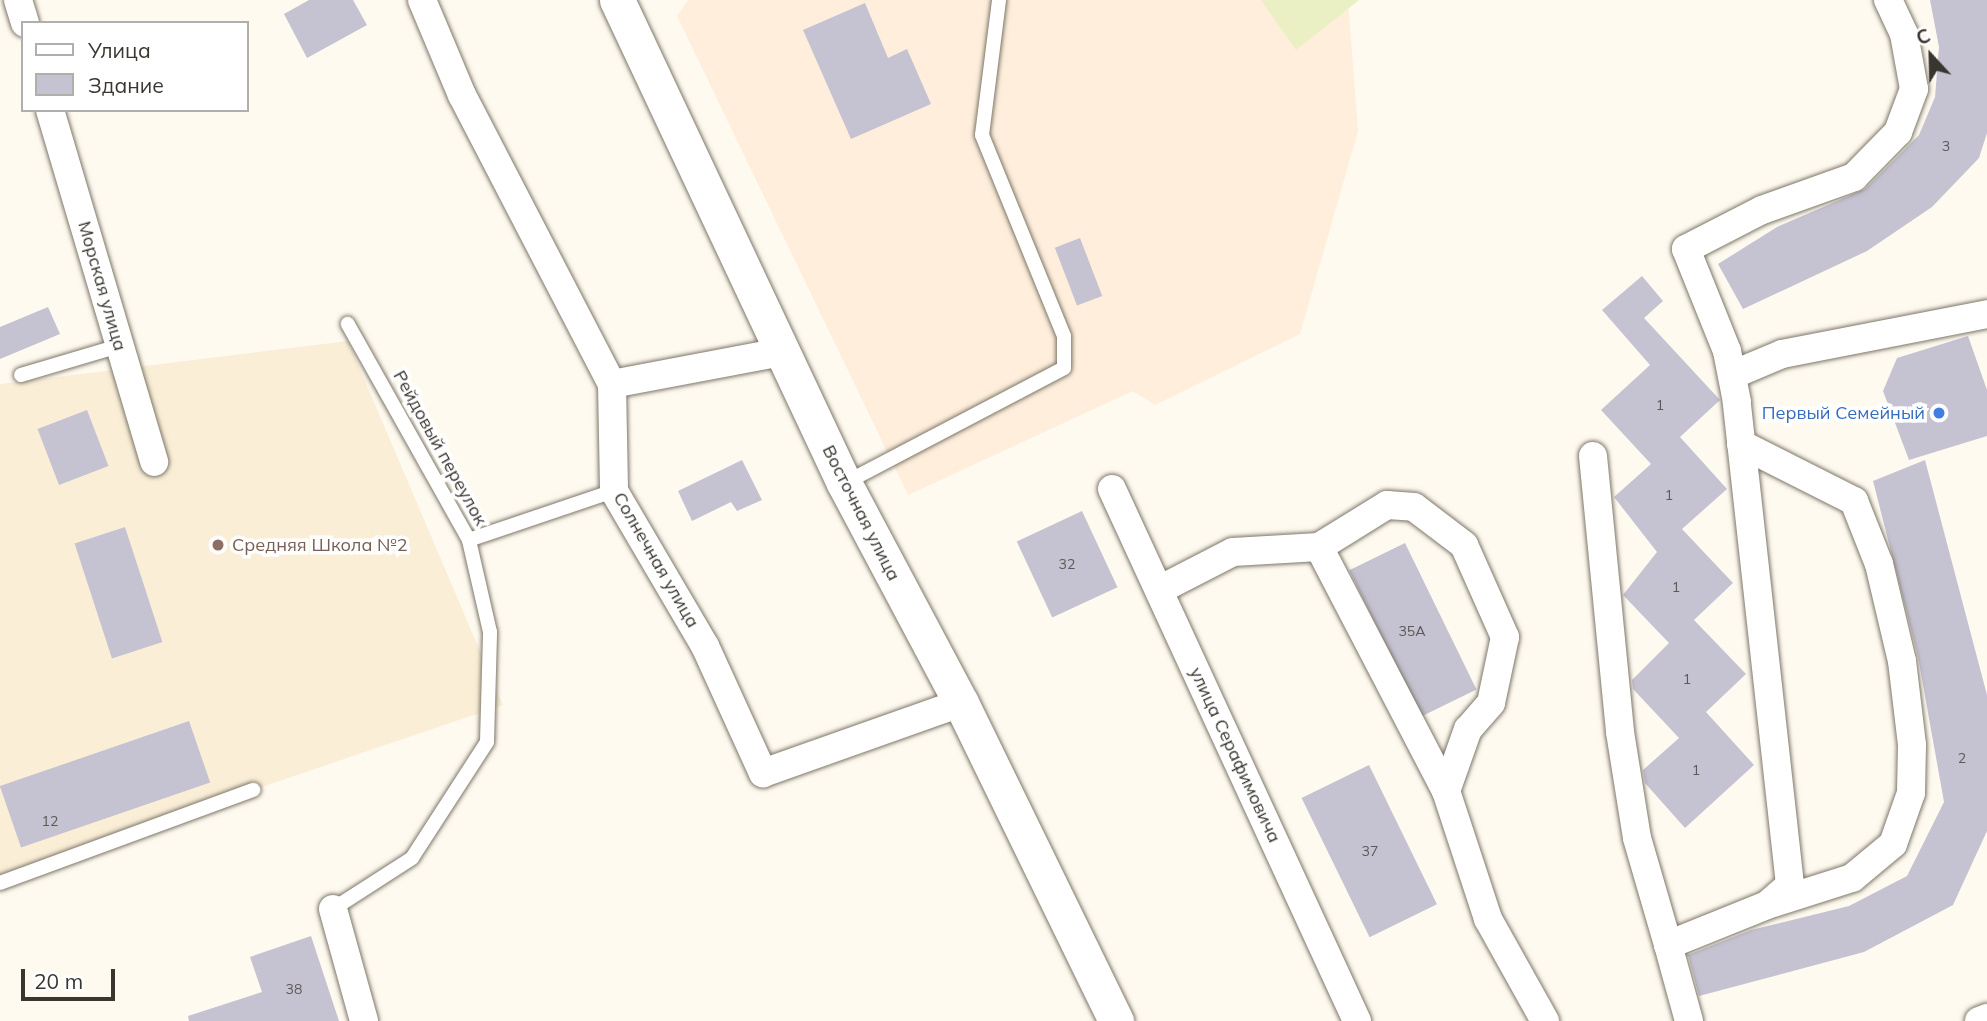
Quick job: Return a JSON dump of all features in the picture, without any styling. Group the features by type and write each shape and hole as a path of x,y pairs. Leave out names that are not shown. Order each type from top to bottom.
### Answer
{"street":[{"path":"18,0 24,21"},
{"name":"Солнечная улица","path":"422,0 462,95 612,384 614,491 705,646 763,773 961,703"},
{"name":"Восточная улица","path":"617,0 844,483 961,703 1116,1021"},
{"path":"1767,905 1790,885 1741,444 1732,375 1686,249 1762,210 1854,177 1898,132 1914,89 1904,34 1888,0"},
{"name":"Морская улица","path":"51,112 154,462"},
{"path":"1732,375 1782,354 1987,314"},
{"path":"612,384 782,352"},
{"path":"1668,945 1767,905 1852,878 1894,845 1911,793 1912,745 1902,661 1879,564 1854,501 1741,444"},
{"path":"1593,456 1620,732 1637,838 1689,1021"},
{"name":"улица Серафимовича","path":"1112,489 1357,1021"},
{"path":"1159,590 1233,552 1319,547 1387,505 1414,507 1464,545 1504,637 1491,703 1468,729 1446,791"},
{"path":"1319,547 1446,791 1488,919 1545,1021"},
{"path":"333,909 364,1021"},
{"path":"1979,1021 1987,1018"}],"lane":[{"path":"844,483 1064,368 1064,336 982,135 999,0"},
{"name":"Рейдовый переулок","path":"333,909 412,858 487,742 491,632 469,540 348,324"},
{"path":"21,375 119,346"},
{"path":"469,540 614,491"},
{"path":"0,883 253,790"}],"shaded area":[{"path":"688,0 1348,0 1358,131 1300,334 1155,405 1133,391 908,495 677,16"},
{"name":"Средняя Школа №2","path":"348,341 503,705 253,790 0,890 0,384"}],"green space":[{"path":"1261,0 1359,0 1296,50"}],"building":[{"path":"309,0 353,0 367,25 307,58 284,14"},
{"path":"1930,0 1987,0 1987,133 1979,158 1932,207 1867,251 1743,309 1718,264 1777,227 1865,189 1919,135 1935,97 1939,47"},
{"path":"865,3 888,58 907,49 931,104 851,139 803,30"},
{"path":"1080,238 1102,296 1077,306 1055,248"},
{"path":"1642,276 1663,301 1644,318 1720,400 1680,437 1727,489 1682,529 1733,583 1694,620 1746,674 1706,712 1754,765 1685,828 1645,783 1643,770 1679,738 1633,689 1632,680 1669,643 1623,595 1657,552 1614,497 1651,464 1601,410 1650,365 1602,310"},
{"path":"48,307 60,334 0,359 0,327"},
{"name":"Первый Семейный","path":"1968,336 1987,390 1987,436 1909,460 1883,391 1897,358"},
{"path":"87,410 109,466 59,485 38,429"},
{"path":"742,460 762,500 737,511 731,502 692,521 678,491"},
{"path":"1925,460 1987,695 1987,831 1953,905 1864,952 1699,996 1688,955 1751,930 1849,906 1907,876 1944,802 1918,657 1873,481"},
{"path":"1082,511 1117,587 1052,618 1017,541"},
{"path":"125,527 162,642 112,658 75,543"},
{"path":"1405,543 1476,690 1421,717 1349,570"},
{"path":"189,721 210,782 21,848 0,786"},
{"path":"1369,765 1437,904 1370,937 1302,798"},
{"path":"311,936 339,1021 189,1021 188,1016 262,992 250,957"}],"place":[{"name":"Первый Семейный","path":"1939,413"},
{"name":"Средняя Школа №2","path":"218,545"}]}
